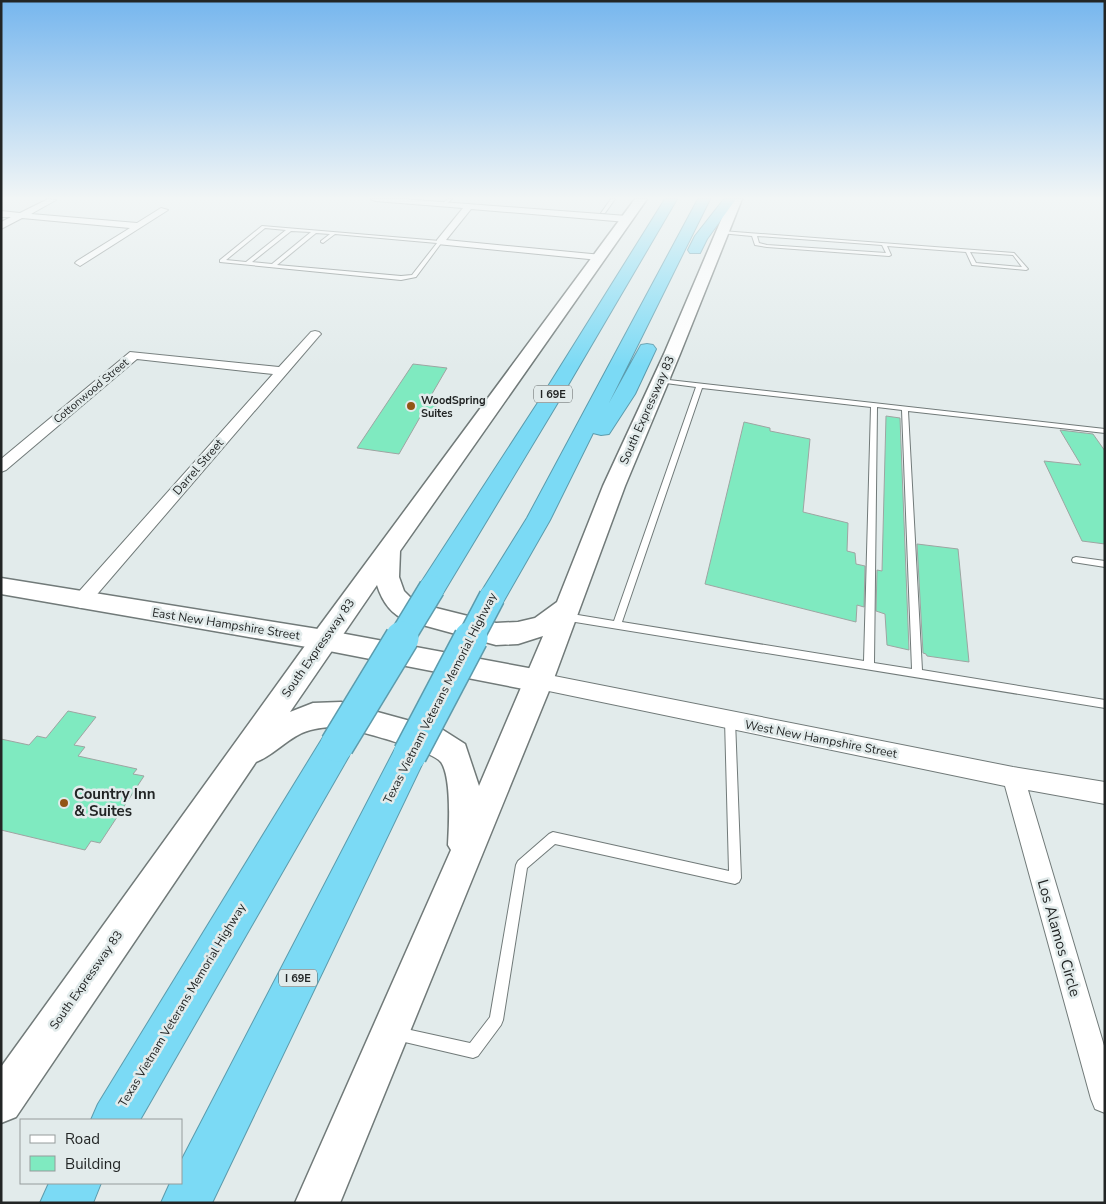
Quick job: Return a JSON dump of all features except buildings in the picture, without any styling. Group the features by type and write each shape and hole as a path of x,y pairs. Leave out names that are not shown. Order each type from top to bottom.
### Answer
{"highway":[{"path":"547,404 586,310 620,255"},
{"name":"Texas Vietnam Veterans Memorial Highway","path":"115,1119 337,745 637,255"},
{"name":"Texas Vietnam Veterans Memorial Highway","path":"186,1203 410,754 492,597 538,520 675,255"},
{"path":"538,520 625,394 692,255"},
{"path":"65,1203 76,1184"}],"main road":[{"name":"South Expressway 83","path":"317,1203 465,857 538,681 614,486 712,255"},
{"name":"South Expressway 83","path":"1,1102 324,640 599,257"},
{"path":"389,549 387,577 393,596 408,611 496,634 518,633 543,626 565,612"},
{"path":"239,761 280,729 313,716 341,715 434,740 454,754 465,791 465,857"}],"street":[{"path":"80,263 93,255"},
{"path":"580,255 599,257"},
{"name":"Darrel Street","path":"81,601 316,334"},
{"name":"Cottonwood Street","path":"1,467 134,355 283,371"},
{"name":"East New Hampshire Street","path":"1,586 81,601 324,640 538,681"},
{"name":"West New Hampshire Street","path":"538,681 1013,777 1105,793"},
{"name":"Los Alamos Circle","path":"1013,777 1105,1099"}],"lane":[{"path":"229,255 222,261 401,278 414,276 430,255"},
{"path":"248,263 258,255"},
{"path":"273,266 286,255"},
{"path":"970,255 974,264 1026,269 1015,255"},
{"path":"660,381 1105,431"},
{"path":"617,625 700,385"},
{"path":"869,666 874,405"},
{"path":"905,408 917,673"},
{"path":"1076,560 1105,564"},
{"path":"565,612 617,625 1105,704"},
{"path":"390,1032 473,1051 496,1020 522,865 553,838 735,878 730,720"}],"place":[{"name":"WoodSpring Suites","path":"411,406"},
{"name":"Country Inn & Suites","path":"64,803"}]}
